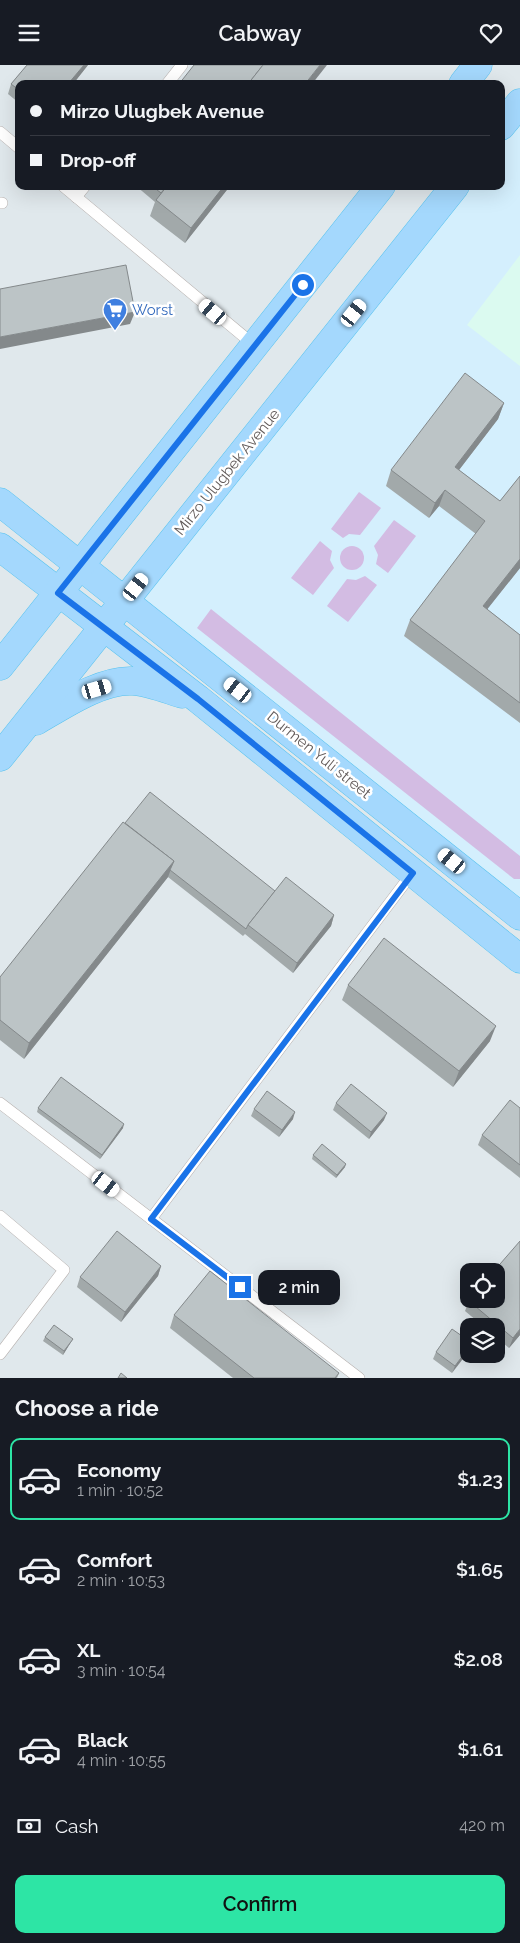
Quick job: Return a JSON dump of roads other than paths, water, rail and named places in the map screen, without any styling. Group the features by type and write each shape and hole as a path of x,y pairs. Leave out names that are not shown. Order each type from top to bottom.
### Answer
{"main road":[{"path":"466,80 478,65"},
{"path":"505,121 520,103"},
{"path":"0,666 379,190"},
{"name":"Mirzo Ulugbek Avenue","path":"0,757 451,190"},
{"name":"Durmen Yuli street","path":"0,502 518,909"},
{"path":"0,547 198,699 520,959"},
{"path":"22,729 97,689 131,681 148,684 198,699"}],"lane":[{"path":"170,80 182,65"},
{"path":"0,132 15,145"},
{"path":"68,190 254,346"},
{"path":"76,197 82,190"},
{"path":"151,1219 413,873"},
{"path":"0,1103 359,1378"},
{"path":"0,1216 64,1270 0,1354"}],"place":[{"name":"Worst","path":"115,331"}]}
